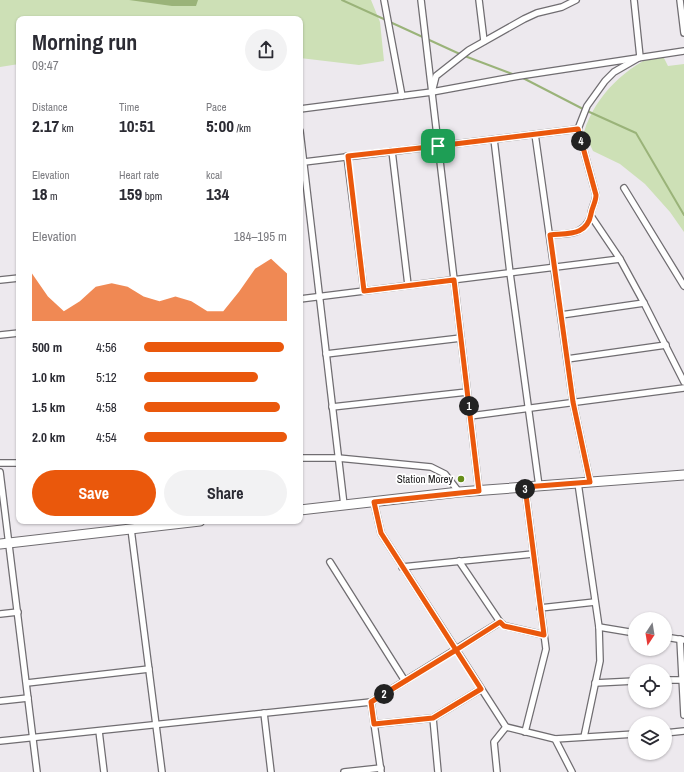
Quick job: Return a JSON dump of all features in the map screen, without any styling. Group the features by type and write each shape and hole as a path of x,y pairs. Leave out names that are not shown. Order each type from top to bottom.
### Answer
{"main road":[{"path":"303,510 459,492 684,475"},
{"path":"0,544 131,529 160,524"}],"street":[{"path":"384,0 402,96"},
{"path":"421,0 479,491"},
{"path":"479,0 484,41"},
{"path":"432,92 436,76 460,56 524,19 537,13 562,7 576,0"},
{"path":"634,0 640,57"},
{"path":"680,0 684,33"},
{"path":"303,108 432,92 684,51"},
{"path":"550,235 582,230 588,224 596,200 596,195 578,129 587,106 605,81 614,72 640,57"},
{"path":"304,162 578,129"},
{"path":"535,134 573,402 590,482"},
{"path":"494,139 527,408 539,486"},
{"path":"392,151 408,285"},
{"path":"303,154 344,505"},
{"path":"348,156 364,291"},
{"path":"624,188 684,286"},
{"path":"591,216 620,259 684,382"},
{"path":"303,299 620,259"},
{"path":"0,280 16,278"},
{"path":"561,315 644,303"},
{"path":"0,335 16,333"},
{"path":"326,354 461,338"},
{"path":"567,359 666,346"},
{"path":"470,416 684,388"},
{"path":"332,407 467,392"},
{"path":"303,458 338,458 431,467 445,474 459,492"},
{"path":"0,463 16,463"},
{"path":"0,472 10,543 37,772"},
{"path":"578,483 599,627 600,661 584,737"},
{"path":"525,487 546,649 525,732"},
{"path":"374,502 381,533 506,727 555,739 628,734"},
{"path":"131,529 162,772"},
{"path":"402,567 533,554"},
{"path":"459,561 504,626 544,635"},
{"path":"330,562 405,681"},
{"path":"540,608 595,602"},
{"path":"0,614 18,612"},
{"path":"0,741 371,702 500,622"},
{"path":"599,627 628,632"},
{"path":"672,638 682,640 684,715"},
{"path":"27,683 149,669"},
{"path":"672,680 682,680"},
{"path":"595,683 628,682"},
{"path":"374,724 433,718 481,689"},
{"path":"0,701 28,698"},
{"path":"344,772 381,770 371,702"},
{"path":"264,713 272,772"},
{"path":"433,718 438,772"},
{"path":"497,772 494,742 506,727"},
{"path":"99,731 104,772"},
{"path":"672,732 684,731"},
{"path":"555,739 572,772"}],"shaded area":[{"path":"0,0 371,0 380,22 384,61 359,65 303,58 303,16 16,16 16,64 0,67"},
{"path":"129,0 198,0 196,6 172,6"},
{"path":"661,52 668,66 684,64 684,232 670,212 645,184 620,164 593,151 584,132 589,118 596,106 614,83 636,65"}],"waterway":[{"path":"342,0 386,20"},
{"path":"390,22 462,55 515,75"},
{"path":"521,77 585,110 636,133 684,215"}],"place":[{"name":"Station Morey","path":"461,479"}],"route":[{"path":"438,146 348,156 364,291 454,280 479,491 374,502 381,533 456,650 371,702 374,724 433,718 481,689 456,650 500,622 504,626 544,635 525,487 590,482 573,402 550,235 582,230 588,224 596,200 596,195 593,189 578,129 438,146"}]}
